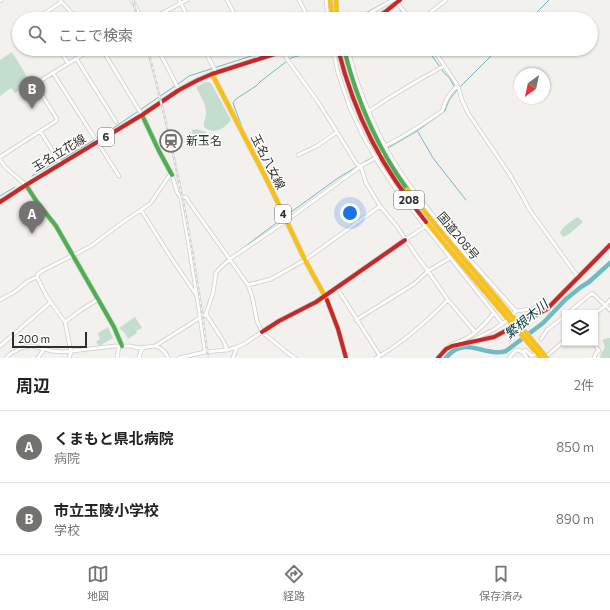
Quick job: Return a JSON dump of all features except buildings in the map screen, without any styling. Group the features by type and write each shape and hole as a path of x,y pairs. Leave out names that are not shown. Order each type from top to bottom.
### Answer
{"main road":[{"path":"330,0 331,12"},
{"path":"336,0 337,12"},
{"path":"385,12 396,1"},
{"path":"214,70 270,56"},
{"name":"国道208号","path":"340,56 354,103 366,130 426,226 518,327 542,358"},
{"name":"国道208号","path":"346,56 352,83 382,155 518,327"},
{"name":"玉名立花線","path":"0,202 60,161 97,142 139,112 214,70"},
{"name":"玉名八女線","path":"214,70 305,260 325,296 338,329 346,358"},
{"path":"139,112 172,175"},
{"path":"26,185 56,226 78,263 114,328 121,346"},
{"path":"262,332 279,321 316,302 405,240"},
{"path":"438,358 446,349 458,344 494,337 518,327 547,309 610,245"},
{"name":"国道208号","path":"529,340 548,356"}],"street":[{"path":"132,0 138,12"},
{"path":"163,12 180,2 187,0"},
{"path":"227,0 233,12"},
{"path":"299,0 305,12"},
{"path":"326,0 327,12"},
{"path":"431,12 446,0"},
{"path":"46,12 62,1 71,12"},
{"path":"373,12 396,1 405,12"},
{"path":"180,2 185,12"},
{"path":"64,56 68,63"},
{"path":"0,157 56,121 57,119 35,84 80,56"},
{"path":"106,56 139,112"},
{"path":"162,56 179,90"},
{"path":"207,56 214,70"},
{"path":"256,56 258,60"},
{"path":"286,56 318,102 356,163 361,167 366,183 380,206 396,225 448,300 475,332"},
{"path":"334,56 338,73 350,108 363,136 382,155"},
{"path":"6,358 21,348 29,346 52,351 71,352 121,346 144,348 155,346 206,314 213,293 216,273 230,259 361,167 382,155 385,146 373,122 357,82 350,56"},
{"path":"438,56 458,88 468,113 510,175 529,209 578,277"},
{"path":"76,58 116,122"},
{"path":"369,110 407,86 419,81 444,66"},
{"path":"54,73 119,176"},
{"path":"385,146 398,140 442,111 446,100 458,88"},
{"path":"40,131 60,161"},
{"path":"298,155 317,146 337,132"},
{"path":"0,160 6,168 26,185"},
{"path":"0,300 16,291 28,281 37,277 42,271 91,246 141,210 152,202 169,176 172,175 177,192 181,198 205,352"},
{"path":"181,198 187,198 248,284 257,322 262,332 295,358"},
{"path":"248,284 270,279 305,260 380,206"},
{"path":"141,210 197,296"},
{"path":"405,240 435,221 516,311"},
{"path":"426,226 502,323"},
{"path":"356,320 414,284 428,271 450,258"},
{"path":"37,277 51,302 65,322 71,352 69,358"},
{"path":"337,288 378,357 403,341 448,300"},
{"path":"572,310 592,293 610,310"},
{"path":"65,322 98,300"},
{"path":"598,312 610,300"},
{"path":"0,346 51,302"},
{"path":"513,314 516,311 532,310 537,315"},
{"path":"446,349 451,344 465,339 475,332 494,313"},
{"path":"206,314 224,342 226,350"},
{"path":"541,339 547,330 562,318"},
{"path":"468,342 495,329 506,320"},
{"path":"178,358 205,352 237,348 262,332"},
{"path":"548,356 562,343"},
{"path":"117,358 121,346"},
{"path":"155,346 162,349 168,358"},
{"path":"594,358 599,351 596,346"},
{"path":"139,358 141,351 144,348"},
{"path":"233,358 237,348"},
{"path":"38,358 44,349"},
{"path":"509,358 516,350 523,352 525,350 532,356 537,353"},
{"path":"523,352 527,358"}],"green space":[{"path":"12,52 12,56 14,56 31,83 15,93 11,88 0,96 0,60"},
{"path":"206,82 211,83 231,120 225,126 215,131 211,131 204,127 206,111 203,100 196,87"},
{"path":"197,129 206,132 208,136 207,139 196,146 192,130"},
{"path":"190,132 194,148 189,148 186,142 186,138"},
{"path":"578,217 582,223 563,237 560,233 563,228"},
{"path":"135,317 142,328 136,331 137,333 128,339 124,332 119,328"},
{"path":"108,327 113,338 99,346 96,342 100,339 98,333"},
{"path":"610,338 610,358 600,358 605,348 602,340"}],"waterway":[{"path":"537,12 549,0"},
{"path":"368,12 384,3"},
{"path":"178,84 189,76 251,56"},
{"path":"241,124 233,103 236,99 256,86 291,58 298,56"},
{"path":"432,56 445,74 449,77 454,86"},
{"path":"388,148 417,131 445,111 449,100 457,90 491,56"},
{"path":"97,138 175,86"},
{"path":"418,132 433,158 466,200"},
{"path":"61,160 94,140"},
{"path":"364,162 372,158"},
{"path":"32,176 58,161"},
{"path":"287,215 338,178 358,166"},
{"path":"0,196 15,187"},
{"path":"239,251 283,218"},
{"name":"繁根木川","path":"446,358 453,351 468,347 490,352 506,351 543,323 566,299 589,282 610,263"}],"railway":[{"path":"133,0 136,12"},
{"path":"149,56 164,114 184,205 200,297 208,358"}],"traffic: fast":[{"path":"346,56 361,105 377,140 407,189"},
{"path":"142,115 172,175"},
{"path":"26,185 56,226 114,327 122,346"}],"traffic: slow":[{"path":"330,0 331,12"},
{"path":"336,0 337,12"},
{"path":"212,74 267,180 305,260 327,300"},
{"path":"407,189 547,358"},
{"path":"426,222 541,358"}],"traffic: jam":[{"path":"385,12 400,0"},
{"path":"0,202 142,115 179,90 212,74 268,56"},
{"path":"340,56 353,97 372,141 396,182 426,222"},
{"path":"262,332 279,321 316,302 405,240"},
{"path":"438,358 446,349 452,346 494,337 547,309 610,245"},
{"path":"327,300 338,329 346,358"}],"place":[{"name":"市立玉陵小学校","path":"32,109"},
{"name":"新玉名","path":"171,141"},
{"name":"くまもと県北病院","path":"32,234"}]}
